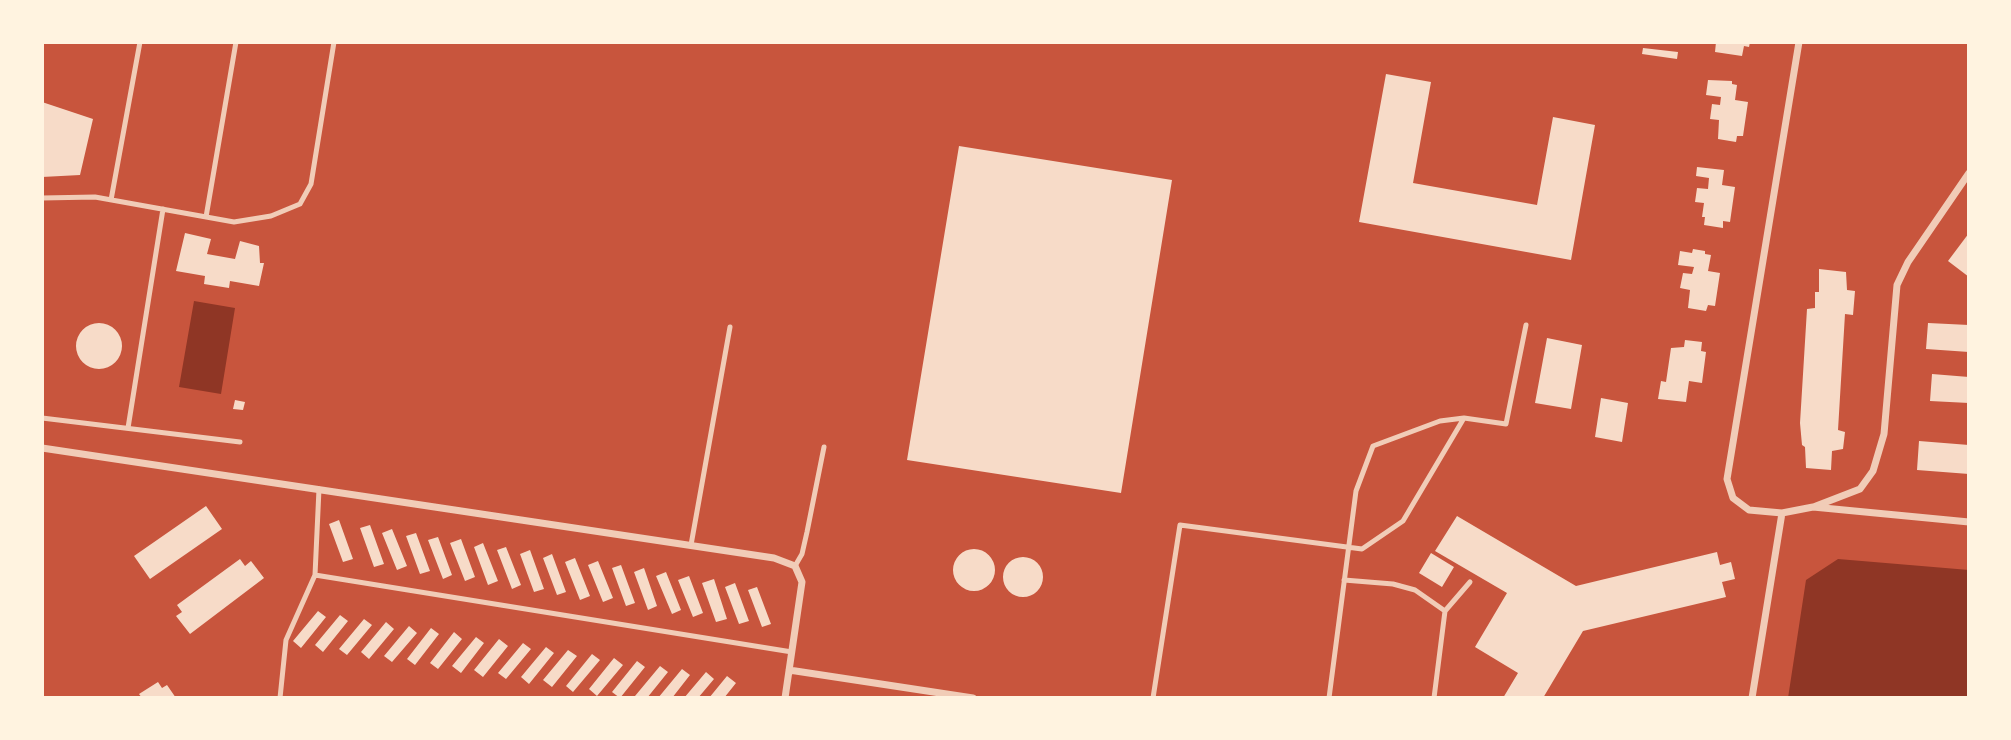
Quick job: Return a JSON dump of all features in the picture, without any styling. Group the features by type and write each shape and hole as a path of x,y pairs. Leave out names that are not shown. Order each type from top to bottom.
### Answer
{"street":[{"path":"1799,42 1727,479 1733,498 1749,510 1782,513 1813,507 1860,489 1872,471 1884,434 1897,285 1908,262 1969,173"},
{"path":"42,448 774,558 795,566 802,582 785,698"},
{"path":"1813,507 1969,522"},
{"path":"1752,698 1782,513"},
{"path":"789,670 972,698"}],"lane":[{"path":"111,200 139,42"},
{"path":"206,217 236,42"},
{"path":"42,198 95,197 234,222 271,216 300,204 311,184 334,42"},
{"path":"128,428 163,209"},
{"path":"1329,698 1356,491 1373,446 1440,421 1464,418 1506,424 1526,325"},
{"path":"691,545 730,327"},
{"path":"42,418 240,442"},
{"path":"1153,698 1180,525 1362,549 1403,521 1464,418"},
{"path":"795,566 802,554 824,447"},
{"path":"280,698 286,640 315,575 319,489"},
{"path":"315,575 792,652"},
{"path":"1344,580 1393,584 1415,590 1445,611"},
{"path":"1434,698 1445,611 1470,582"}],"shaded area":[{"path":"194,301 235,308 221,394 179,387"},
{"path":"1838,559 1969,570 1969,698 1788,698 1806,580"}],"building":[{"path":"1716,42 1750,42 1749,47 1744,46 1742,56 1715,52"},
{"path":"1643,48 1678,52 1677,59 1642,54"},
{"path":"1386,74 1431,82 1413,183 1537,205 1553,117 1595,125 1571,260 1359,222"},
{"path":"1708,80 1732,81 1732,84 1737,85 1735,100 1748,102 1743,136 1737,136 1736,142 1718,139 1719,120 1710,119 1712,104 1720,105 1721,97 1706,95"},
{"path":"42,102 93,119 80,175 42,177"},
{"path":"959,146 1172,180 1121,493 907,460"},
{"path":"1697,167 1724,170 1722,185 1735,187 1730,222 1723,221 1723,228 1704,225 1704,203 1695,202 1697,188 1708,189 1709,178 1696,176"},
{"path":"185,233 211,239 207,254 235,259 240,241 259,246 260,263 264,263 259,286 230,281 229,288 204,284 205,276 176,271"},
{"path":"1969,233 1969,277 1948,261"},
{"path":"1693,249 1711,255 1708,271 1720,273 1715,306 1708,305 1706,311 1688,308 1690,290 1680,288 1683,273 1692,274 1694,267 1678,265 1680,251 1692,253"},
{"path":"1819,269 1846,272 1847,290 1855,291 1853,315 1845,314 1838,430 1845,432 1843,449 1832,451 1831,470 1806,468 1800,423 1807,309 1815,308 1815,292 1819,292"},
{"path":"99,323 115,330 122,346 115,362 99,369 83,362 76,346 83,330"},
{"path":"1928,323 1969,325 1969,352 1926,349"},
{"path":"1547,338 1582,345 1571,409 1535,403"},
{"path":"1685,340 1702,342 1701,351 1706,352 1702,383 1689,381 1686,402 1658,399 1661,381 1666,382 1671,348 1684,347"},
{"path":"1932,374 1969,377 1969,403 1930,401"},
{"path":"1601,398 1628,403 1622,442 1595,437"},
{"path":"235,400 245,402 243,410 233,409"},
{"path":"1919,441 1969,445 1969,474 1917,470"},
{"path":"206,506 222,529 150,579 134,556"},
{"path":"1457,516 1576,586 1717,552 1720,565 1731,562 1735,579 1722,582 1726,597 1583,631 1543,698 1503,698 1518,673 1475,647 1507,593 1435,551"},
{"path":"339,520 353,559 343,562 329,524"},
{"path":"370,525 384,564 374,567 360,528"},
{"path":"392,529 407,566 397,570 382,533"},
{"path":"416,533 430,571 420,574 406,536"},
{"path":"438,537 452,575 443,579 428,540"},
{"path":"461,539 475,577 465,581 450,543"},
{"path":"483,543 498,581 488,585 474,547"},
{"path":"506,547 521,585 512,589 497,550"},
{"path":"974,549 989,555 995,570 989,585 974,591 959,585 953,570 959,555"},
{"path":"530,550 544,589 534,592 520,554"},
{"path":"1431,553 1454,567 1442,587 1419,573"},
{"path":"552,554 566,592 557,595 543,558"},
{"path":"1023,557 1031,558 1037,563 1042,569 1042,585 1037,591 1031,596 1023,597 1015,596 1009,591 1004,585 1003,577 1004,569 1009,563 1015,558"},
{"path":"575,558 590,596 580,600 565,562"},
{"path":"240,559 245,566 251,561 264,578 190,634 176,616 182,612 177,605"},
{"path":"598,561 613,598 603,602 588,565"},
{"path":"621,565 635,603 626,606 612,568"},
{"path":"644,568 657,606 648,610 634,572"},
{"path":"666,572 681,610 672,614 656,576"},
{"path":"689,576 703,613 693,617 678,580"},
{"path":"714,579 727,619 716,622 702,583"},
{"path":"735,583 749,621 739,624 725,587"},
{"path":"757,587 771,624 762,627 748,590"},
{"path":"318,611 326,617 301,648 293,641"},
{"path":"340,615 348,621 323,652 315,645"},
{"path":"364,619 372,625 347,655 339,649"},
{"path":"386,622 394,629 369,659 361,652"},
{"path":"409,626 417,633 392,662 384,656"},
{"path":"431,628 439,634 415,665 407,659"},
{"path":"454,632 462,639 438,669 430,663"},
{"path":"476,637 484,643 461,673 452,666"},
{"path":"499,639 508,646 483,677 474,670"},
{"path":"523,643 531,649 506,679 498,673"},
{"path":"546,647 554,653 529,684 521,677"},
{"path":"568,650 577,656 552,687 543,680"},
{"path":"592,654 600,660 573,692 566,686"},
{"path":"614,658 623,665 597,696 589,689"},
{"path":"637,661 645,667 620,698 612,692"},
{"path":"660,666 668,672 647,698 635,696"},
{"path":"682,669 690,675 672,698 658,698"},
{"path":"706,672 714,679 698,698 684,698"},
{"path":"727,676 736,683 724,698 709,698"},
{"path":"158,682 162,688 167,685 176,698 142,698 139,694"}]}
